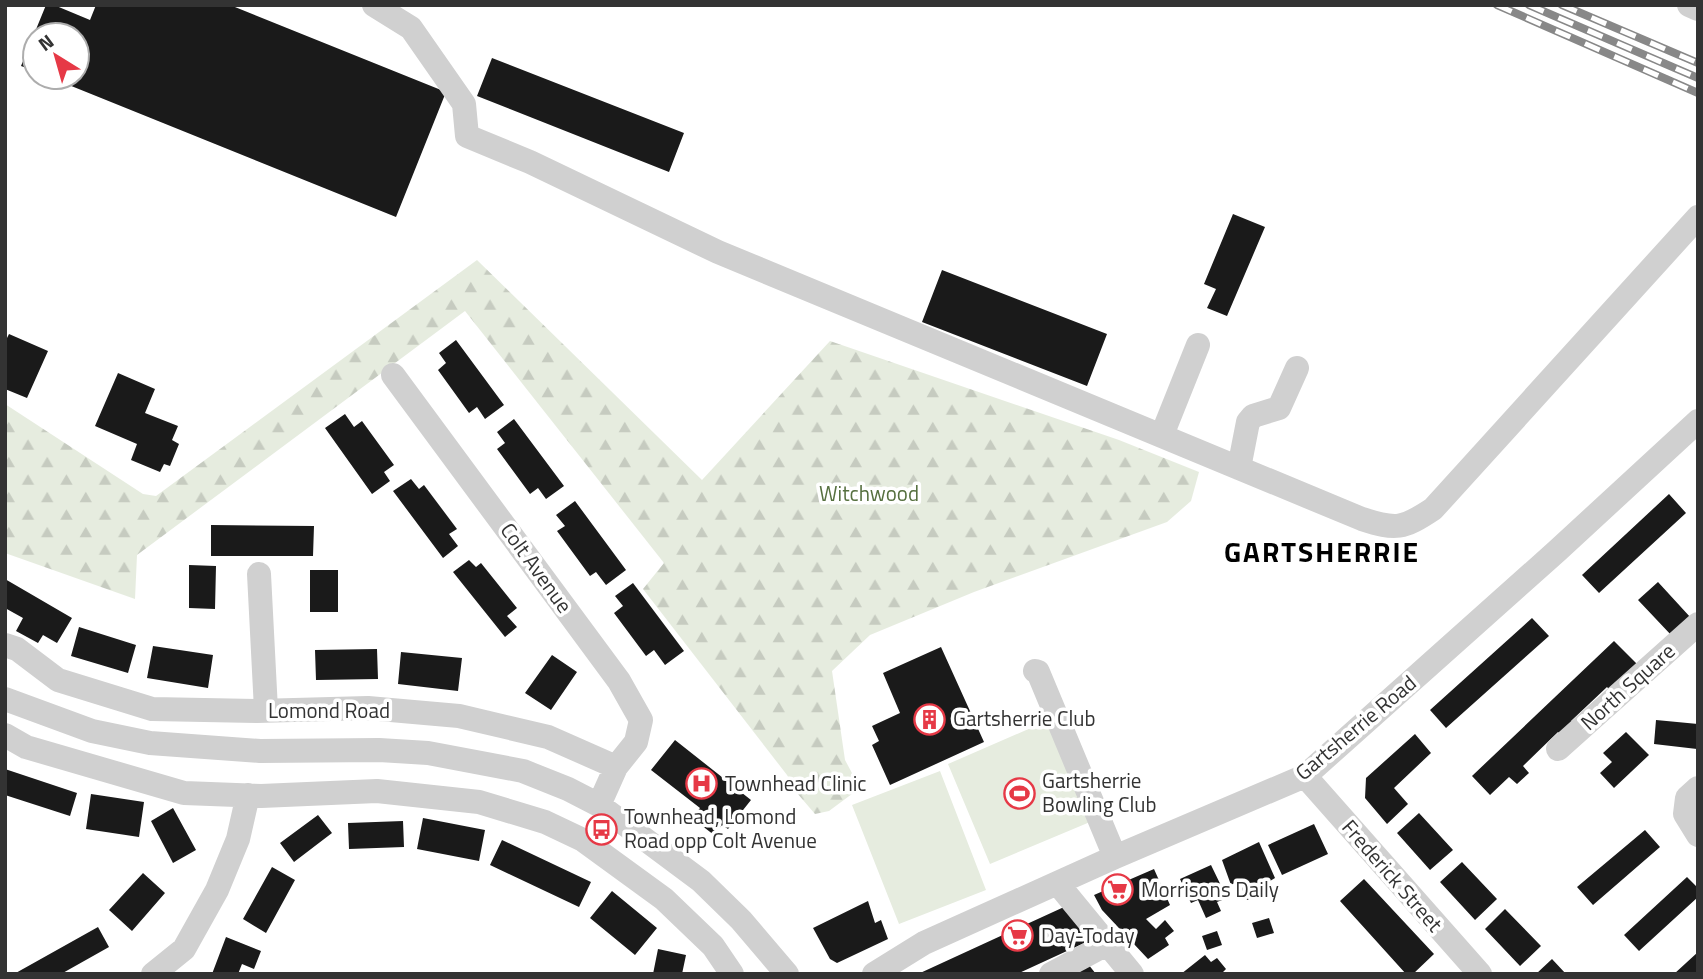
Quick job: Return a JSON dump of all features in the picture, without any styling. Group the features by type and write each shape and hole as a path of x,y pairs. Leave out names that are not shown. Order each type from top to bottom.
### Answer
{"street":[{"path":"374,5 411,29 464,104 467,136 530,162 718,252 1362,519 1388,527 1412,523 1433,509 1698,217"},
{"path":"1689,5 1698,9"},
{"path":"1162,435 1198,345"},
{"path":"1240,468 1248,422 1253,416 1279,408 1297,368"},
{"name":"Colt Avenue","path":"393,375 619,681 636,710 641,720 636,742 616,767"},
{"name":"Gartsherrie Road","path":"874,974 924,943 1305,776 1698,421"},
{"path":"259,574 266,710"},
{"name":"North Square","path":"1558,749 1698,624"},
{"name":"Lomond Road","path":"5,645 17,649 58,680 152,709 368,708 459,716 548,737 616,767"},
{"path":"1035,671 1038,672 1115,857"},
{"name":"Lomond Road","path":"5,699 92,731 150,743 260,751 379,750 428,753 523,771 568,789 598,805 701,881 741,920 787,974"},
{"path":"5,735 26,747 184,793 248,795 377,791 479,802 545,822 583,840 664,899 712,946 732,974"},
{"name":"Lomond Road","path":"377,791 379,750"},
{"path":"598,805 616,767"},
{"name":"Frederick Street","path":"1305,776 1480,974"},
{"path":"1698,788 1687,797 1685,814 1698,835"},
{"path":"173,974 238,839 248,795"},
{"path":"1058,884 1132,974"},
{"path":"1051,974 1107,944"},
{"path":"153,974 184,949"}],"green space":[{"name":"Witchwood","path":"477,260 702,480 830,341 1119,440 1199,472 1191,501 1167,522 974,592 870,635 832,671 845,760 860,788 829,811 815,814 643,589 664,563 465,311 137,555 135,599 5,553 5,404 143,494 156,496"},
{"name":"Gartsherrie Bowling Club","path":"1049,720 1090,822 990,864 948,764"},
{"path":"940,771 986,890 899,924 852,805"}],"building":[{"path":"46,5 54,5 90,20 96,5 230,5 446,92 396,217 84,91 91,91 91,21 39,21"},
{"path":"492,58 684,133 669,172 477,96"},
{"path":"1233,214 1265,227 1227,316 1207,308 1216,289 1204,284"},
{"path":"942,270 1107,334 1087,386 922,322"},
{"path":"9,334 48,351 27,398 5,389 5,342"},
{"path":"456,340 504,405 485,419 477,407 469,413 438,370 446,363 439,353"},
{"path":"118,373 155,389 145,413 178,426 172,440 179,444 170,466 164,464 160,472 131,460 137,444 95,426"},
{"path":"345,414 354,427 362,421 394,465 384,472 390,481 372,494 325,428"},
{"path":"514,419 564,486 546,499 538,488 530,494 497,449 505,443 497,432"},
{"path":"411,479 419,489 424,485 457,529 449,534 458,546 443,558 393,491"},
{"path":"1669,494 1686,513 1599,593 1582,575"},
{"path":"575,501 626,570 606,585 596,572 590,576 557,531 565,526 556,515"},
{"path":"211,525 314,526 313,556 211,556"},
{"path":"469,560 476,567 481,563 517,608 507,616 517,627 505,637 453,572"},
{"path":"189,565 216,566 215,609 189,608"},
{"path":"310,570 338,570 338,612 310,612"},
{"path":"5,579 72,618 57,643 43,635 38,643 16,631 23,618 5,608"},
{"path":"1658,582 1691,618 1672,636 1638,600"},
{"path":"633,583 684,651 665,665 654,650 646,656 614,613 623,606 615,596"},
{"path":"1532,618 1549,636 1446,728 1430,710"},
{"path":"79,627 136,645 128,673 71,656"},
{"path":"1614,641 1637,664 1614,695 1607,687 1571,721 1577,727 1565,739 1558,732 1523,766 1529,773 1517,784 1509,777 1490,795 1472,776"},
{"path":"153,646 213,655 208,688 147,678"},
{"name":"Gartsherrie Club","path":"941,647 984,742 890,785 872,745 879,741 872,726 900,713 883,673"},
{"path":"377,649 378,679 316,680 315,650"},
{"path":"401,652 462,658 458,691 398,684"},
{"path":"552,655 577,672 551,710 525,693"},
{"path":"1656,720 1698,724 1697,749 1654,744"},
{"path":"1626,732 1649,755 1614,788 1600,773 1612,762 1603,753"},
{"path":"1415,734 1431,753 1394,788 1408,804 1387,824 1365,798 1366,778"},
{"path":"675,740 751,800 728,829 722,825 714,835 692,818 700,808 651,770"},
{"path":"5,769 77,793 70,816 5,795"},
{"path":"91,794 144,802 139,837 86,829"},
{"path":"173,808 196,850 173,863 151,821"},
{"path":"1419,813 1453,850 1430,870 1397,833"},
{"path":"318,815 332,833 294,862 280,843"},
{"path":"423,818 485,830 479,861 417,849"},
{"path":"403,821 404,847 349,849 348,823"},
{"path":"1314,824 1328,854 1282,875 1268,845"},
{"path":"1645,830 1660,847 1593,905 1577,887"},
{"path":"502,840 591,882 579,907 490,865"},
{"path":"1259,842 1275,878 1258,888 1262,893 1247,900 1238,881 1231,885 1222,860"},
{"path":"1462,862 1497,899 1475,920 1440,882"},
{"path":"1211,865 1227,898 1217,902 1221,911 1206,918 1198,900 1191,903 1180,879"},
{"path":"272,867 295,880 266,933 243,919"},
{"path":"1154,869 1170,905 1146,919 1156,929 1165,920 1174,931 1165,938 1169,945 1148,959 1102,910 1094,895"},
{"path":"143,873 165,893 132,931 109,910"},
{"path":"1687,877 1698,888 1698,897 1639,951 1624,935"},
{"path":"1364,879 1434,954 1413,974 1406,974 1340,901"},
{"path":"612,891 657,928 635,955 590,918"},
{"path":"868,901 875,923 881,920 888,939 837,963 830,959 813,928"},
{"path":"1064,907 1093,939 1017,974 918,974"},
{"path":"1505,909 1541,946 1520,966 1485,929"},
{"path":"1269,918 1274,933 1257,938 1252,923"},
{"path":"98,927 109,947 61,974 14,974"},
{"path":"1217,931 1222,945 1207,950 1202,936"},
{"path":"226,937 261,951 254,969 242,964 238,974 212,974"},
{"path":"658,949 686,955 682,974 653,974"},
{"path":"1698,952 1698,974 1674,974"},
{"path":"1205,955 1211,962 1217,958 1226,969 1221,974 1181,974"},
{"path":"1552,959 1566,974 1536,974"},
{"path":"1088,964 1096,974 1077,974"}],"railway":[{"path":"1497,5 1698,93"},
{"path":"1529,5 1698,78"},
{"path":"1562,5 1698,63"}],"place":[{"name":"Gartsherrie Club","path":"930,719"},
{"name":"Townhead Clinic","path":"702,784"},
{"name":"Gartsherrie Bowling Club","path":"1019,793"},
{"name":"Townhead, Lomond Road opp Colt Avenue","path":"601,829"},
{"name":"Morrisons Daily","path":"1118,890"},
{"name":"Day-Today","path":"1018,936"}],"district":[{"name":"GARTSHERRIE","path":"1322,552"}]}
